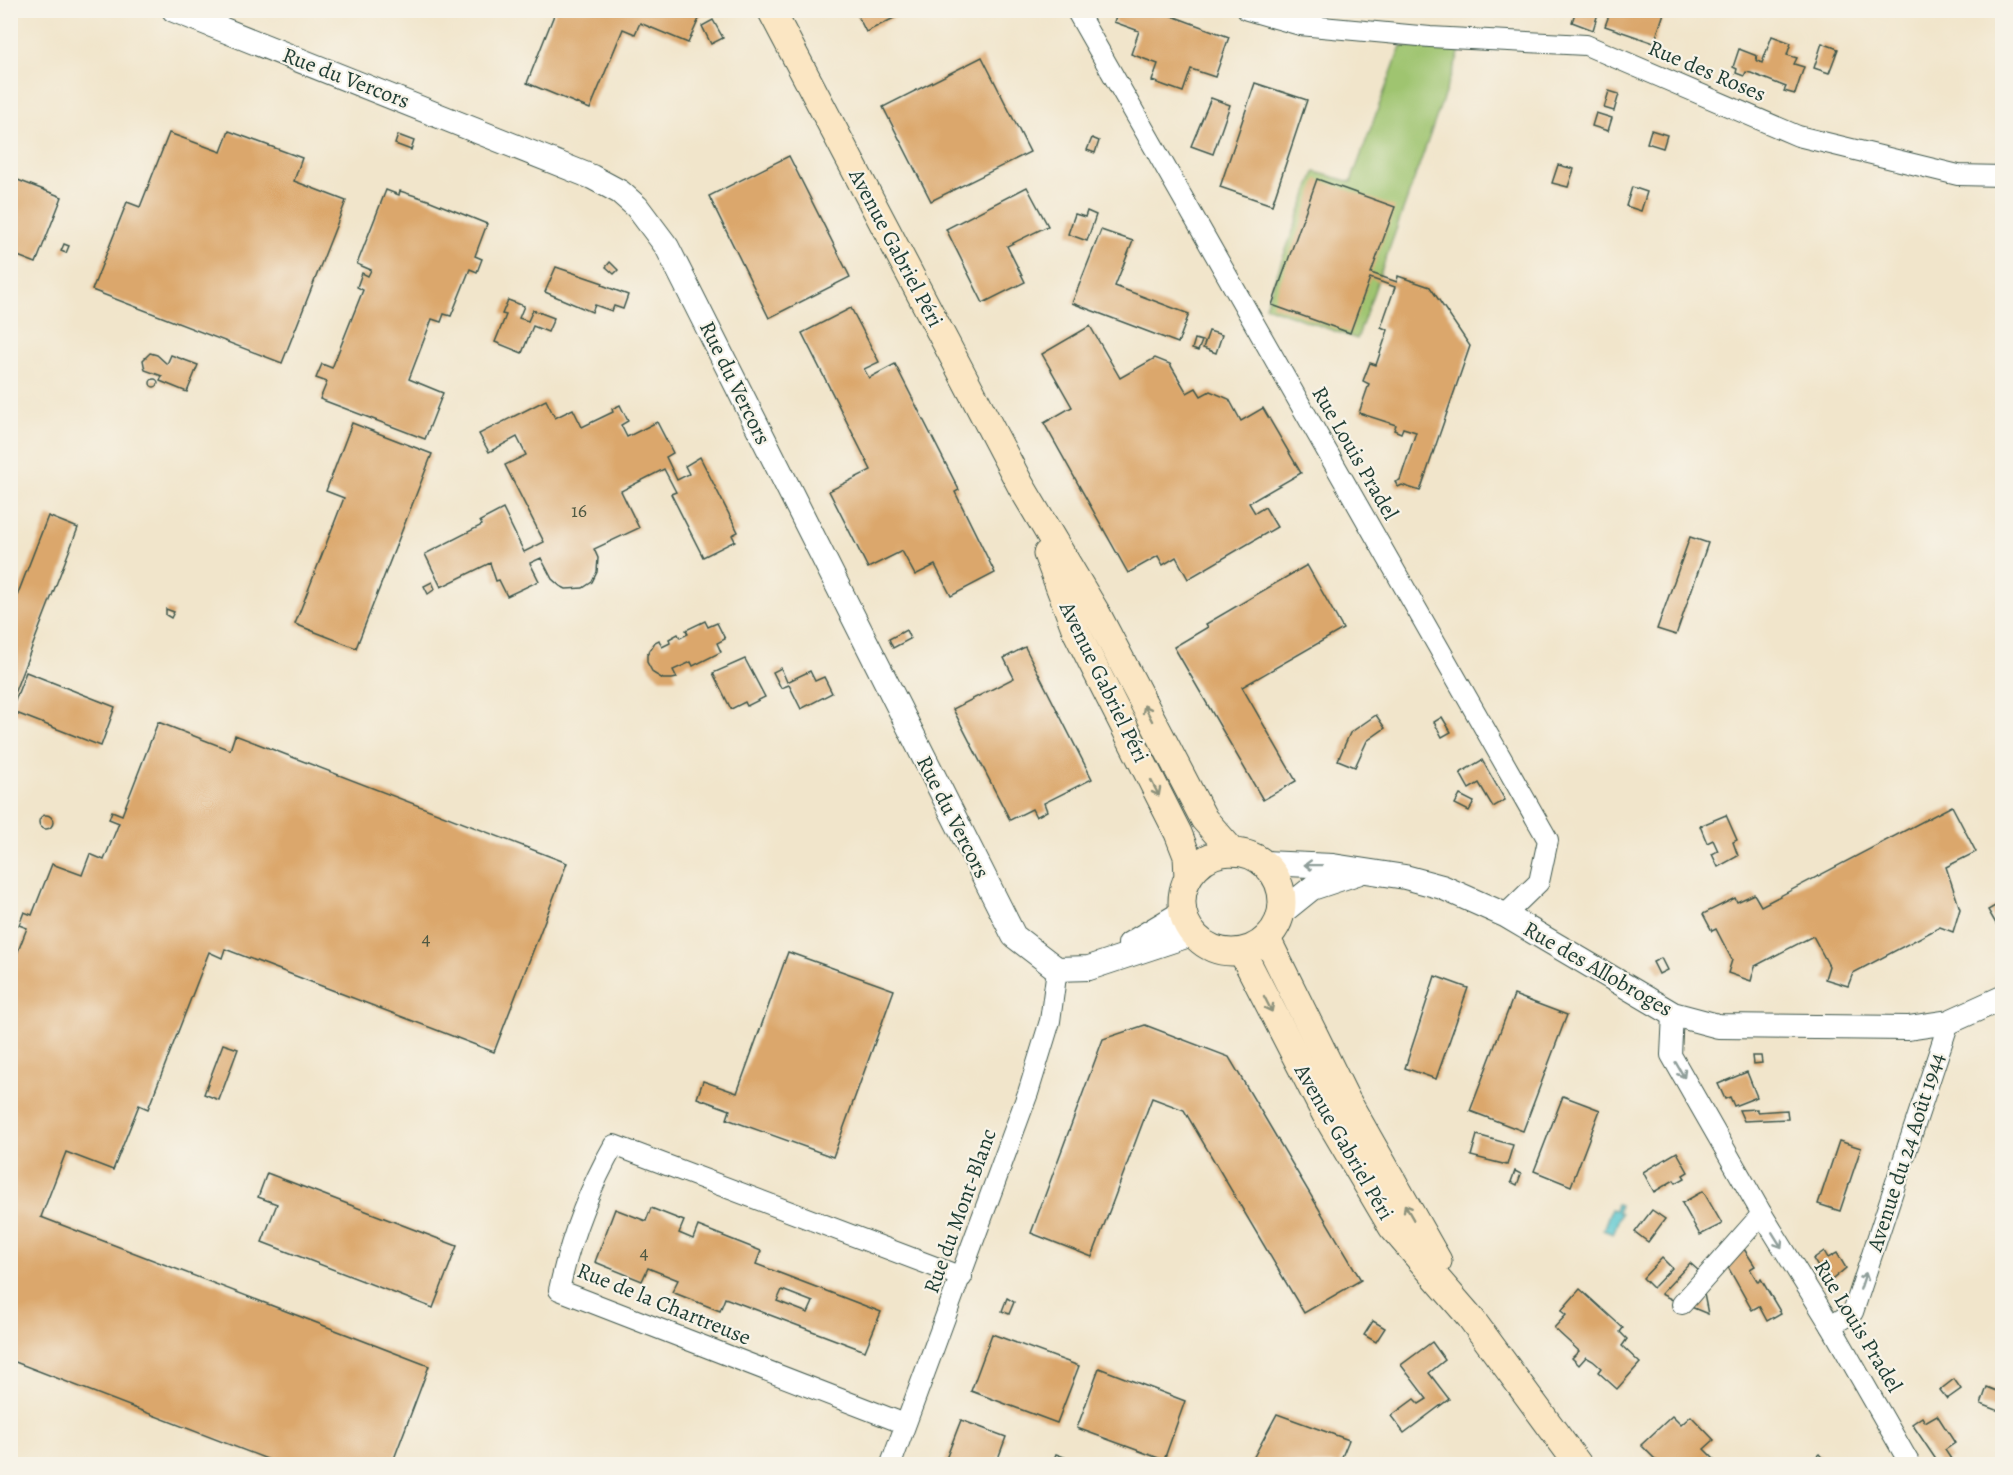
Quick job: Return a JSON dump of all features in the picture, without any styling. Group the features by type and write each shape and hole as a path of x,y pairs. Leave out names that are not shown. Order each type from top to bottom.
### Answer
{"main road":[{"name":"Avenue Gabriel Péri","path":"771,10 1021,486 1097,614 1204,819 1233,852"},
{"name":"Avenue Gabriel Péri","path":"1021,486 1076,631 1178,833 1187,856 1188,877"},
{"path":"1233,852 1244,853 1264,863 1271,871 1281,891 1281,913 1273,931 1267,939 1242,952 1214,950 1187,923 1181,900 1188,877 1207,858 1233,852"},
{"name":"Avenue Gabriel Péri","path":"1267,939 1346,1099 1470,1317"},
{"name":"Avenue Gabriel Péri","path":"1242,952 1326,1115 1392,1227 1470,1317 1578,1464"}],"street":[{"name":"Rue du Vercors","path":"174,10 592,177 620,192 638,207 657,231 673,258 741,399 1014,936 1057,969"},
{"name":"Rue Louis Pradel","path":"1076,10 1548,840 1539,882 1505,915"},
{"name":"Rue des Roses","path":"1247,10 1300,25 1430,37 1586,45 1798,136 1958,175 2002,176"},
{"name":"Rue des Allobroges","path":"1264,863 1333,866 1405,877 1442,887 1505,915 1673,1014 1718,1026 1908,1028 1949,1022"},
{"name":"Rue des Allobroges","path":"1281,913 1312,888 1362,872"},
{"path":"1057,969 1089,968 1187,923"},
{"name":"Rue du Mont-Blanc","path":"891,1464 962,1277 1028,1093 1050,1021 1057,969"},
{"name":"Avenue du 24 Août 1944","path":"1831,1326 1853,1312 1949,1022 2002,998"},
{"name":"Rue Louis Pradel","path":"1673,1014 1671,1055 1910,1464"},
{"name":"Rue de la Chartreuse","path":"905,1424 559,1290 568,1256 597,1174 614,1145 962,1277"},
{"path":"1682,1304 1762,1214"}],"green space":[{"path":"1401,46 1460,51 1357,339 1265,306 1315,172 1351,182"}],"water":[{"path":"1617,1204 1620,1205 1618,1212 1621,1213 1613,1234 1603,1230 1611,1209 1615,1210"}],"building":[{"path":"556,10 703,10 688,43 640,23 635,34 623,29 590,109 527,83"},
{"path":"855,10 910,10 866,32"},
{"path":"1118,10 1156,10 1229,37 1215,77 1191,69 1183,92 1152,81 1158,64 1131,54 1139,31 1114,22"},
{"path":"1576,10 1599,10 1593,30 1572,22"},
{"path":"1611,10 1665,10 1654,43 1605,26"},
{"path":"713,20 723,38 711,44 702,26"},
{"path":"1772,36 1791,43 1787,55 1797,58 1794,64 1804,67 1795,94 1784,91 1786,87 1751,73 1746,72 1744,76 1736,73 1737,69 1733,67 1739,49 1757,56 1756,60 1762,63"},
{"path":"1822,43 1838,49 1829,73 1814,68"},
{"path":"982,57 1030,152 931,201 883,107"},
{"path":"1255,83 1307,100 1272,205 1220,187"},
{"path":"1609,91 1619,94 1614,111 1604,108"},
{"path":"1211,98 1230,105 1213,154 1191,146"},
{"path":"1596,113 1612,118 1608,131 1592,126"},
{"path":"1651,130 1667,135 1663,148 1647,143"},
{"path":"229,131 302,158 294,181 346,201 282,363 92,290 127,202 140,207 169,133 221,152"},
{"path":"398,135 414,141 411,150 395,144"},
{"path":"1092,138 1099,141 1095,153 1087,150"},
{"path":"789,156 850,277 769,318 709,196"},
{"path":"1558,165 1574,169 1568,187 1552,183"},
{"path":"10,177 62,197 36,263 10,253"},
{"path":"1317,179 1395,207 1371,273 1397,282 1398,276 1430,287 1470,346 1420,491 1402,485 1398,487 1395,482 1400,480 1416,432 1403,428 1401,433 1394,430 1396,425 1359,413 1369,384 1363,381 1370,363 1376,365 1388,330 1381,327 1395,287 1370,278 1350,333 1272,305"},
{"path":"1027,187 1048,226 1007,246 1025,282 983,303 946,229"},
{"path":"1632,187 1647,192 1641,211 1626,206"},
{"path":"386,190 399,195 400,191 428,200 487,224 475,256 482,259 477,272 470,269 451,316 444,314 441,322 432,319 409,379 443,393 425,439 320,399 327,382 316,378 322,364 332,368 363,290 357,287 362,273 368,276 371,270 357,264"},
{"path":"1087,211 1096,215 1087,241 1068,234 1075,214 1085,217"},
{"path":"1101,230 1133,241 1115,286 1189,314 1178,343 1072,303"},
{"path":"64,244 69,246 66,253 61,251"},
{"path":"610,262 618,270 614,274 606,267"},
{"path":"556,267 603,283 602,285 628,295 623,309 614,306 612,311 595,305 592,312 545,292"},
{"path":"508,300 524,306 519,318 528,321 533,310 554,318 548,332 533,326 522,353 495,342 506,315 502,314"},
{"path":"851,308 879,362 864,369 869,378 895,364 959,490 955,492 995,573 951,596 935,565 915,575 902,551 868,568 829,491 871,470 802,333"},
{"path":"1090,326 1120,378 1155,358 1170,364 1187,393 1196,388 1201,396 1210,391 1229,399 1241,421 1263,408 1301,473 1249,503 1255,513 1265,507 1277,527 1188,579 1176,557 1163,565 1158,556 1128,573 1044,423 1072,407 1042,354"},
{"path":"1209,331 1222,335 1216,353 1203,348"},
{"path":"1195,339 1202,341 1198,351 1192,349"},
{"path":"150,353 157,355 167,364 171,355 198,365 187,392 160,381 162,376 145,370 143,360"},
{"path":"154,379 158,383 154,387 150,383"},
{"path":"546,400 555,418 573,409 582,427 613,412 612,409 620,405 628,421 621,425 627,437 657,422 673,453 666,457 677,480 689,474 685,466 700,457 738,532 732,535 735,541 703,557 671,494 676,492 664,469 621,491 639,528 594,549 598,558 597,572 592,582 583,588 566,589 560,586 552,579 541,558 530,563 539,581 507,596 499,580 496,581 490,563 441,587 425,554 482,525 480,521 503,509 524,552 544,542 505,465 526,455 517,437 489,452 479,434"},
{"path":"352,423 432,454 356,648 295,624 344,498 326,491"},
{"path":"48,516 78,528 10,704 10,614"},
{"path":"1690,537 1708,543 1676,635 1657,629"},
{"path":"1307,565 1343,629 1242,687 1296,781 1263,800 1174,647 1208,627 1206,624"},
{"path":"432,582 435,589 428,594 424,586"},
{"path":"166,609 174,612 171,618 166,615"},
{"path":"705,621 708,627 717,623 725,639 717,643 721,652 693,666 691,662 673,670 677,678 663,679 653,673 647,662 647,655 655,642 659,640 662,647 670,643 669,639 678,634 680,638 688,634 686,630"},
{"path":"906,630 910,639 893,648 889,639"},
{"path":"1025,647 1092,779 1044,803 1047,811 1036,817 1032,809 1010,820 953,709 1014,678 1004,658"},
{"path":"745,659 765,697 747,706 745,702 731,709 713,673"},
{"path":"781,668 787,682 810,671 815,681 824,677 832,693 801,709 789,685 781,688 773,672"},
{"path":"26,672 115,707 101,746 11,711"},
{"path":"1376,715 1385,728 1367,741 1355,767 1338,760 1350,733"},
{"path":"1442,717 1451,732 1442,737 1434,722"},
{"path":"158,722 230,750 235,735 567,863 494,1052 225,949 222,958 209,952 148,1109 139,1105 113,1170 66,1152 41,1217 429,1366 392,1464 280,1464 10,1360 10,965 13,964 10,961 12,958 15,959 27,928 19,925 24,912 32,915 52,864 82,875 90,854 104,860 119,823 109,819 112,811 122,815"},
{"path":"1482,760 1505,800 1493,807 1479,783 1469,789 1460,773"},
{"path":"1460,795 1474,802 1469,811 1455,804"},
{"path":"1952,806 1976,852 1946,867 1960,909 1953,932 1940,927 1853,973 1848,986 1825,979 1829,966 1813,936 1755,966 1751,981 1728,973 1732,960 1716,929 1712,931 1703,914 1735,898 1737,902 1754,894 1761,906"},
{"path":"46,815 51,817 53,822 51,827 46,829 41,827 39,822 41,817"},
{"path":"1726,815 1737,840 1733,842 1738,856 1718,867 1712,854 1718,851 1713,840 1707,843 1700,826"},
{"path":"2002,902 2002,934 1988,910"},
{"path":"788,952 894,990 833,1157 727,1119 730,1110 697,1098 703,1081 737,1093"},
{"path":"1661,958 1667,970 1659,974 1653,962"},
{"path":"1435,976 1468,988 1436,1079 1405,1068"},
{"path":"1514,995 1567,1015 1523,1131 1470,1111"},
{"path":"1145,1025 1229,1057 1361,1280 1304,1313 1184,1110 1152,1098 1092,1257 1031,1233 1103,1039"},
{"path":"223,1044 238,1049 219,1100 204,1094"},
{"path":"1752,1056 1761,1056 1762,1063 1753,1064"},
{"path":"1747,1072 1757,1097 1734,1106 1730,1097 1725,1099 1718,1084"},
{"path":"1563,1096 1600,1110 1571,1186 1534,1171"},
{"path":"1757,1109 1757,1112 1787,1110 1788,1119 1744,1121 1739,1110"},
{"path":"1477,1135 1513,1145 1507,1165 1471,1156"},
{"path":"1839,1141 1861,1148 1840,1211 1818,1204"},
{"path":"1677,1152 1688,1172 1683,1175 1685,1178 1676,1183 1674,1180 1654,1192 1643,1172"},
{"path":"1515,1171 1521,1174 1517,1185 1511,1182"},
{"path":"267,1173 457,1246 433,1308 262,1242 277,1204 258,1197"},
{"path":"1703,1191 1722,1224 1700,1235 1682,1203"},
{"path":"651,1208 684,1221 679,1233 693,1239 698,1226 761,1251 756,1264 881,1312 865,1351 725,1298 720,1311 672,1292 678,1280 648,1268 642,1281 595,1262 615,1209 646,1221","holes":["782,1290 813,1302 808,1313 777,1301"]},
{"path":"1652,1210 1665,1219 1648,1242 1635,1232"},
{"path":"1744,1249 1755,1266 1750,1269 1758,1282 1761,1279 1781,1313 1767,1321 1759,1306 1752,1310 1728,1267"},
{"path":"1824,1251 1828,1258 1837,1253 1846,1268 1828,1283 1813,1259"},
{"path":"1662,1258 1672,1268 1653,1288 1643,1278"},
{"path":"1690,1263 1699,1271 1673,1300 1661,1294"},
{"path":"1580,1289 1623,1328 1620,1332 1627,1339 1622,1346 1640,1363 1617,1389 1598,1372 1601,1368 1593,1361 1586,1357 1579,1365 1572,1358 1579,1351 1554,1328 1566,1315 1561,1311"},
{"path":"1704,1294 1708,1314 1691,1307"},
{"path":"1007,1298 1014,1302 1009,1314 1002,1311"},
{"path":"1373,1321 1385,1328 1376,1342 1364,1335"},
{"path":"992,1334 1079,1366 1057,1423 971,1391"},
{"path":"1432,1342 1445,1360 1429,1373 1449,1399 1404,1433 1391,1416 1414,1399 1419,1404 1427,1399 1401,1365"},
{"path":"1099,1368 1185,1401 1164,1460 1077,1428"},
{"path":"1954,1379 1961,1389 1947,1399 1940,1390"},
{"path":"1987,1387 2002,1393 2002,1412 1981,1404"},
{"path":"1277,1414 1349,1440 1339,1464 1250,1464"},
{"path":"1937,1415 1955,1443 1945,1450 1951,1459 1939,1464 1912,1424 1922,1417 1925,1422"},
{"path":"1672,1416 1681,1425 1691,1416 1714,1440 1704,1449 1719,1464 1660,1464 1641,1445"},
{"path":"961,1420 1006,1437 996,1464 944,1464"},
{"path":"1056,1454 1083,1464 1052,1464"},
{"path":"1819,1454 1828,1464 1808,1464 1811,1461"}]}
